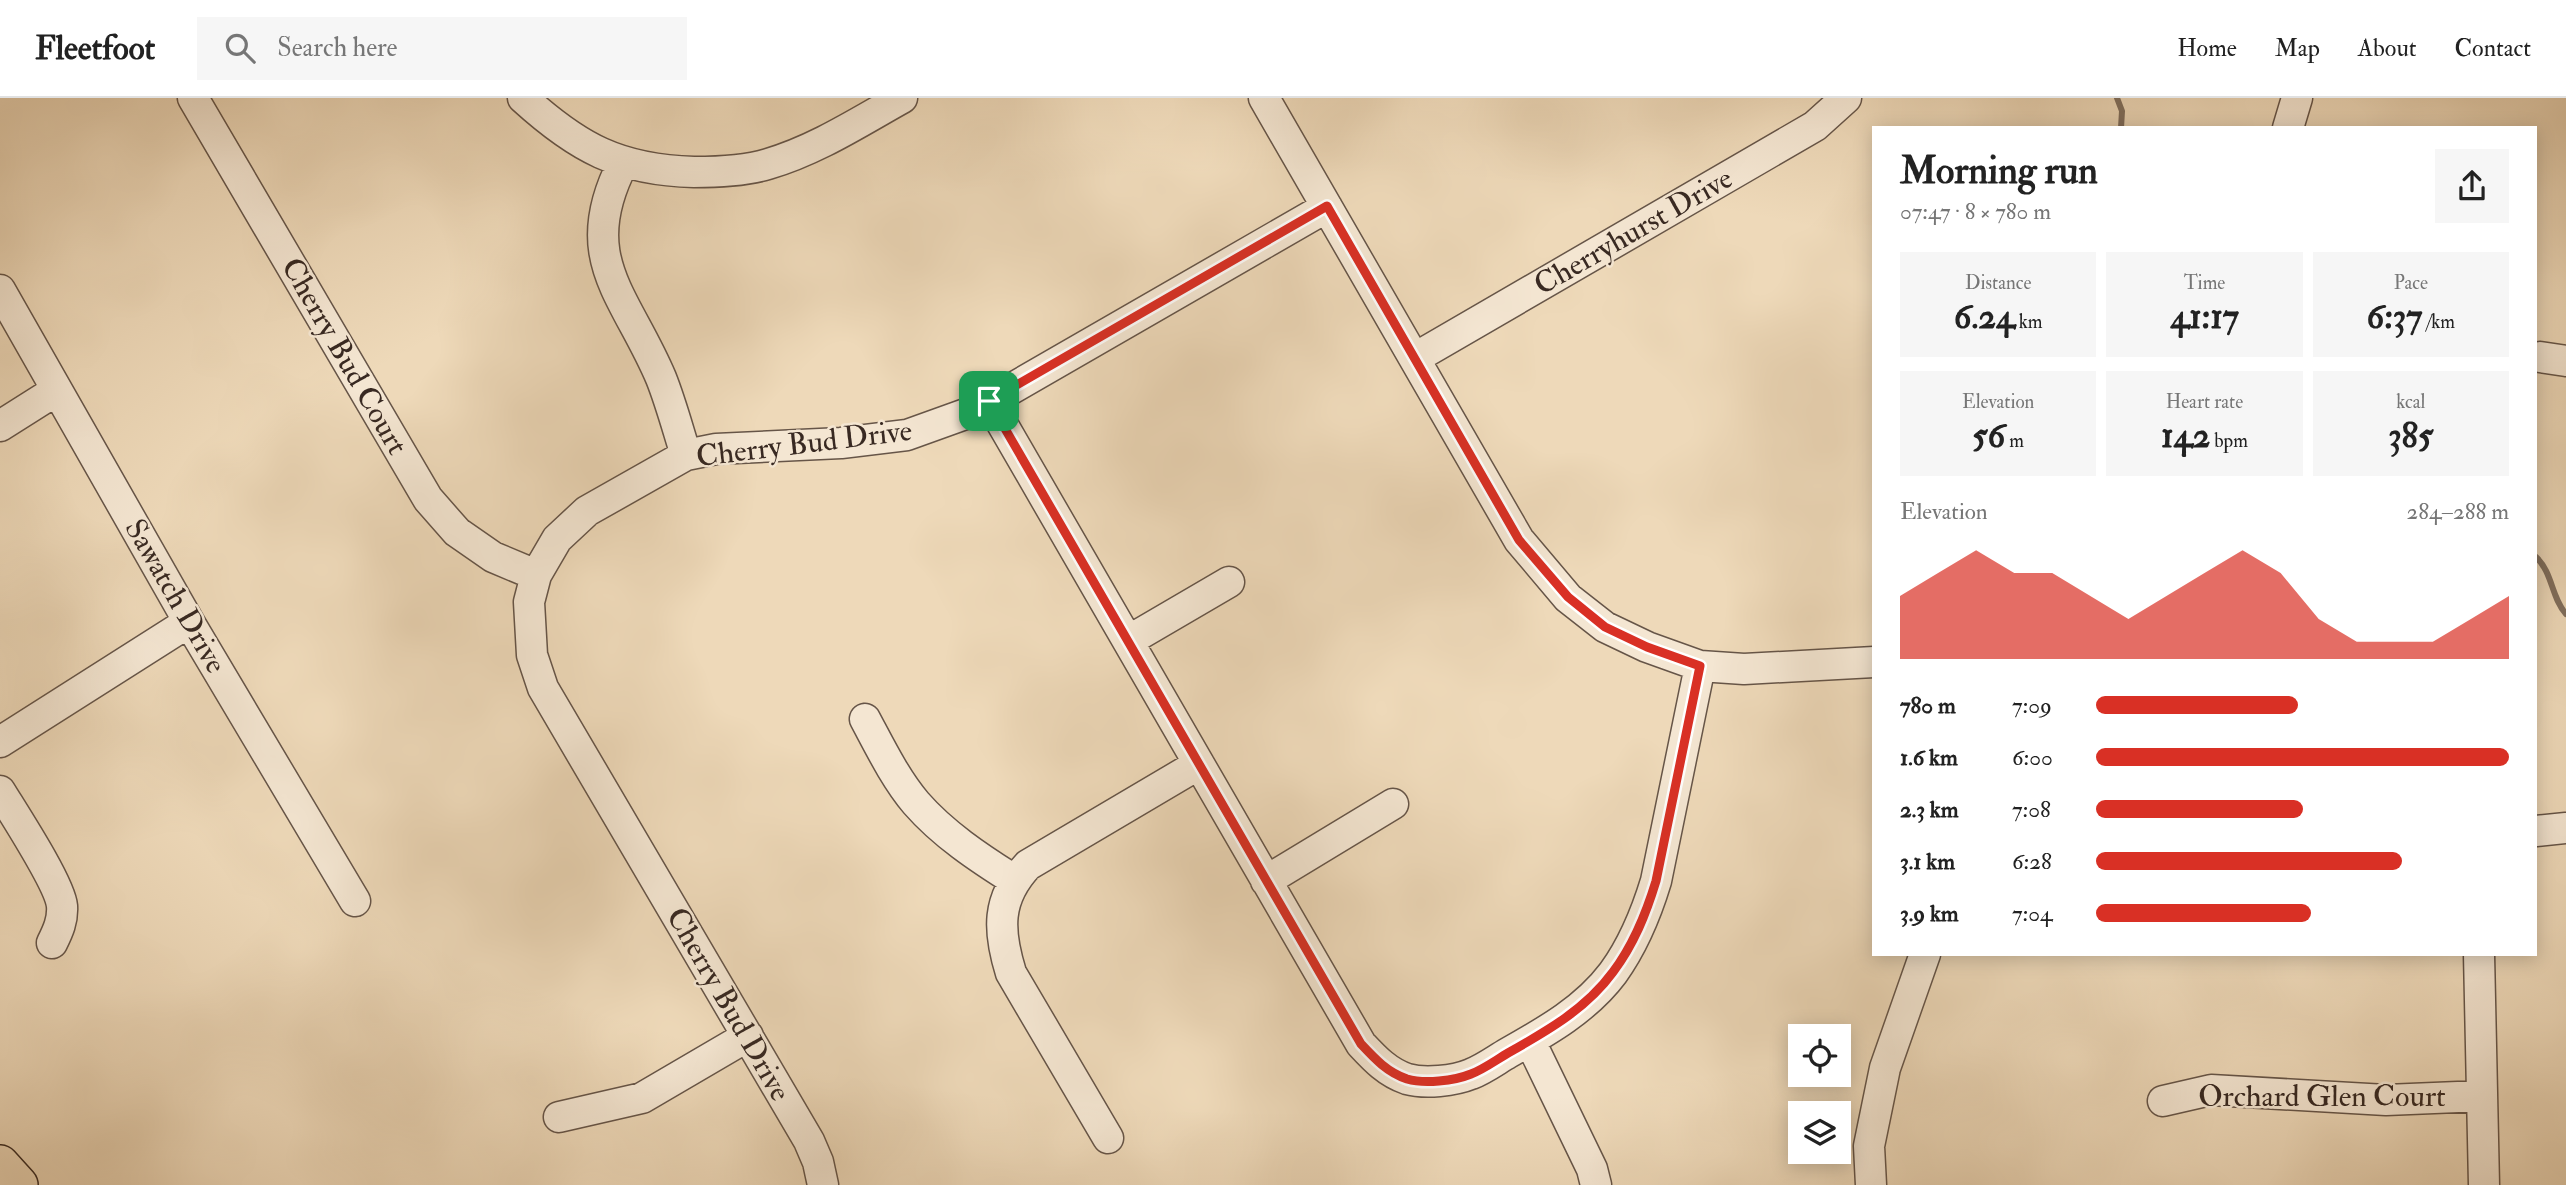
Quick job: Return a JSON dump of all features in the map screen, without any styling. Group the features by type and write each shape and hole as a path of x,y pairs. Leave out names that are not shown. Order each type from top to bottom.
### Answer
{"main road":[{"path":"0,1164 19,1185"}],"street":[{"name":"Cherry Bud Court","path":"193,98 428,499 457,532 493,556 536,575"},
{"path":"523,98 550,123 588,147 623,163 671,171 723,172 767,165 821,144 902,98"},
{"path":"1264,98 1519,540 1568,597 1605,627 1647,647 1700,666 1744,669 1872,662"},
{"name":"Cherryhurst Drive","path":"1415,358 1815,126 1846,98"},
{"path":"2289,126 2297,98"},
{"path":"623,163 606,202 601,232 603,250 608,273 661,378 686,456"},
{"name":"Cherry Bud Drive","path":"823,1185 818,1162 809,1141 543,688 532,655 529,632 529,602 536,575 557,540 587,511 686,456 716,449 841,443 907,435 971,412 1327,206"},
{"name":"Sawatch Drive","path":"0,290 189,622 355,901"},
{"path":"0,426 57,390"},
{"path":"989,401 1361,1044 1381,1066 1409,1079 1436,1081 1470,1075 1558,1024 1588,1001 1612,975 1632,946 1656,881 1700,666"},
{"path":"1128,641 1229,582"},
{"path":"0,741 189,622"},
{"path":"864,719 901,783 916,803 979,858 1014,880"},
{"path":"1108,1138 1012,973 1003,946 1002,919 1006,895 1014,880 1028,865 1199,764"},
{"path":"0,791 54,885 62,904 61,924 52,943"},
{"path":"1266,881 1393,804"},
{"path":"2537,831 2566,828"},
{"path":"1871,1185 1869,1146 1885,1068 1924,956"},
{"path":"2479,956 2484,1185"},
{"path":"559,1117 642,1098 748,1036"},
{"path":"1530,1041 1592,1169 1596,1185"},
{"name":"Orchard Glen Court","path":"2163,1101 2211,1090 2386,1100 2482,1096"}],"waterway":[{"path":"2117,98 2122,111 2121,126"},
{"path":"2537,558 2546,570 2557,600 2566,614"}],"route":[{"path":"1327,206 1519,540 1568,597 1605,627 1647,647 1700,666 1656,881 1646,913 1632,946 1612,975 1588,1001 1558,1024 1470,1075 1436,1081 1409,1079 1381,1066 1361,1044 989,401 1056,365 1327,206"}]}
